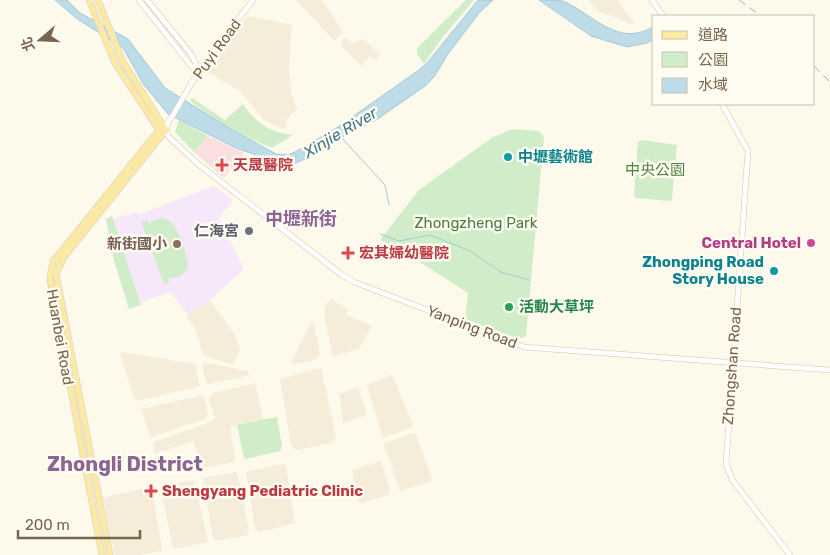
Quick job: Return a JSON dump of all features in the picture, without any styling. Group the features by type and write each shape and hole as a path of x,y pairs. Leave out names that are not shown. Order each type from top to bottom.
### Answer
{"main road":[{"name":"Yanping Road","path":"89,0 115,63 164,129 198,164 354,282 524,347 830,370"},
{"name":"Yanping Road","path":"98,0 122,60 164,129"},
{"path":"139,0 192,67 199,70"},
{"path":"148,0 191,54 199,70"},
{"name":"Puyi Road","path":"164,129 199,70 254,0"},
{"path":"652,0 661,14"},
{"name":"Zhongshan Road","path":"723,105 748,151 732,363 726,459 727,470 733,481 790,555"},
{"name":"Huanbei Road","path":"102,555 68,380 50,271 60,253 164,129"},
{"name":"Huanbei Road","path":"110,555 56,274 64,257 164,129"}],"shaded area":[{"path":"296,0 320,0 324,2 343,32 335,41"},
{"path":"588,0 617,0 635,25 598,11"},
{"path":"248,16 293,25 289,70 292,95 297,109 287,119 285,129 264,120 240,91 208,72 207,69 218,51"},
{"path":"345,37 353,44 363,39 380,55 375,60 370,56 361,66 341,46 341,42"},
{"name":"天晟醫院","path":"208,136 244,153 224,178 194,152"},
{"name":"新街國小","path":"214,186 233,200 219,218 244,269 210,300 188,315 170,292 140,302 113,219 136,212 139,214"},
{"path":"331,299 348,309 346,315 372,326 359,349 333,356 324,316 325,306"},
{"path":"210,300 235,335 240,349 233,365 203,355 195,327 186,316"},
{"path":"311,323 314,323 320,354 317,359 293,365 291,362"},
{"path":"122,352 195,364 200,386 138,401 134,397 120,355"},
{"path":"207,363 248,371 249,375 209,384 206,382 202,364"},
{"path":"321,368 336,437 332,443 295,450 291,445 280,379"},
{"path":"392,375 413,425 411,428 384,437 382,436 367,385"},
{"path":"255,383 263,420 230,427 235,457 234,462 202,468 194,441 154,454 154,442 211,422 215,418 209,398 213,393"},
{"path":"358,387 367,415 343,423 339,394"},
{"path":"201,396 204,398 208,414 205,419 150,436 141,409"},
{"path":"412,433 416,435 432,479 429,482 400,491 384,444"},
{"path":"381,461 390,491 388,495 361,503 358,502 352,470"},
{"path":"282,464 286,466 295,523 259,532 255,529 246,472"},
{"path":"237,472 249,531 247,535 216,541 213,538 203,478"},
{"path":"194,480 208,542 173,549 161,489 162,486"},
{"path":"149,487 152,491 161,551 139,555 115,555 103,498"}],"green space":[{"path":"466,0 474,0 442,38 424,64 417,54 417,48"},
{"path":"192,98 225,120 243,104 253,117 264,126 277,132 293,135 272,148 219,121 190,101"},
{"path":"179,120 208,136 194,152 175,132"},
{"name":"Zhongzheng Park","path":"513,129 539,131 544,137 526,336 519,339 465,319 468,293 409,255 380,240 419,190 493,137"},
{"name":"中央公園","path":"641,140 677,145 672,199 670,201 636,198 634,196 638,142"},
{"path":"112,216 141,305 129,309 113,257 106,219"},
{"path":"161,218 167,220 176,229 183,244 188,264 187,269 180,277 168,278 170,282 164,284 141,222 147,220 149,225 152,221"},
{"path":"277,417 282,446 280,451 244,458 237,425"}],"water":[{"name":"Xinjie River","path":"55,0 67,0 80,13 128,39 165,88 276,154 288,155 335,129 419,70 427,63 478,0 493,0 479,13 448,54 434,77 425,86 376,120 305,159 293,164 283,165 236,148 168,114 144,85 123,48 76,18"},
{"path":"539,0 563,1 618,32 629,34 641,32 652,27 652,40 627,47 591,36"}],"waterway":[{"name":"Xinjie River","path":"341,137 385,185 389,205"},
{"path":"380,234 399,241 430,235 470,251 501,272 529,280"}],"railway":[{"path":"739,0 760,15"},
{"path":"815,67 830,82"}],"place":[{"name":"中壢藝術館","path":"508,157"},
{"name":"天晟醫院","path":"222,165"},
{"name":"仁海宮","path":"249,231"},
{"name":"Central Hotel","path":"811,243"},
{"name":"新街國小","path":"177,244"},
{"name":"宏其婦幼醫院","path":"348,253"},
{"name":"Zhongping Road Story House","path":"774,271"},
{"name":"活動大草坪","path":"509,307"},
{"name":"Shengyang Pediatric Clinic","path":"151,491"}],"district":[{"name":"中壢新街","path":"301,219"},
{"name":"Zhongli District","path":"125,464"}]}
